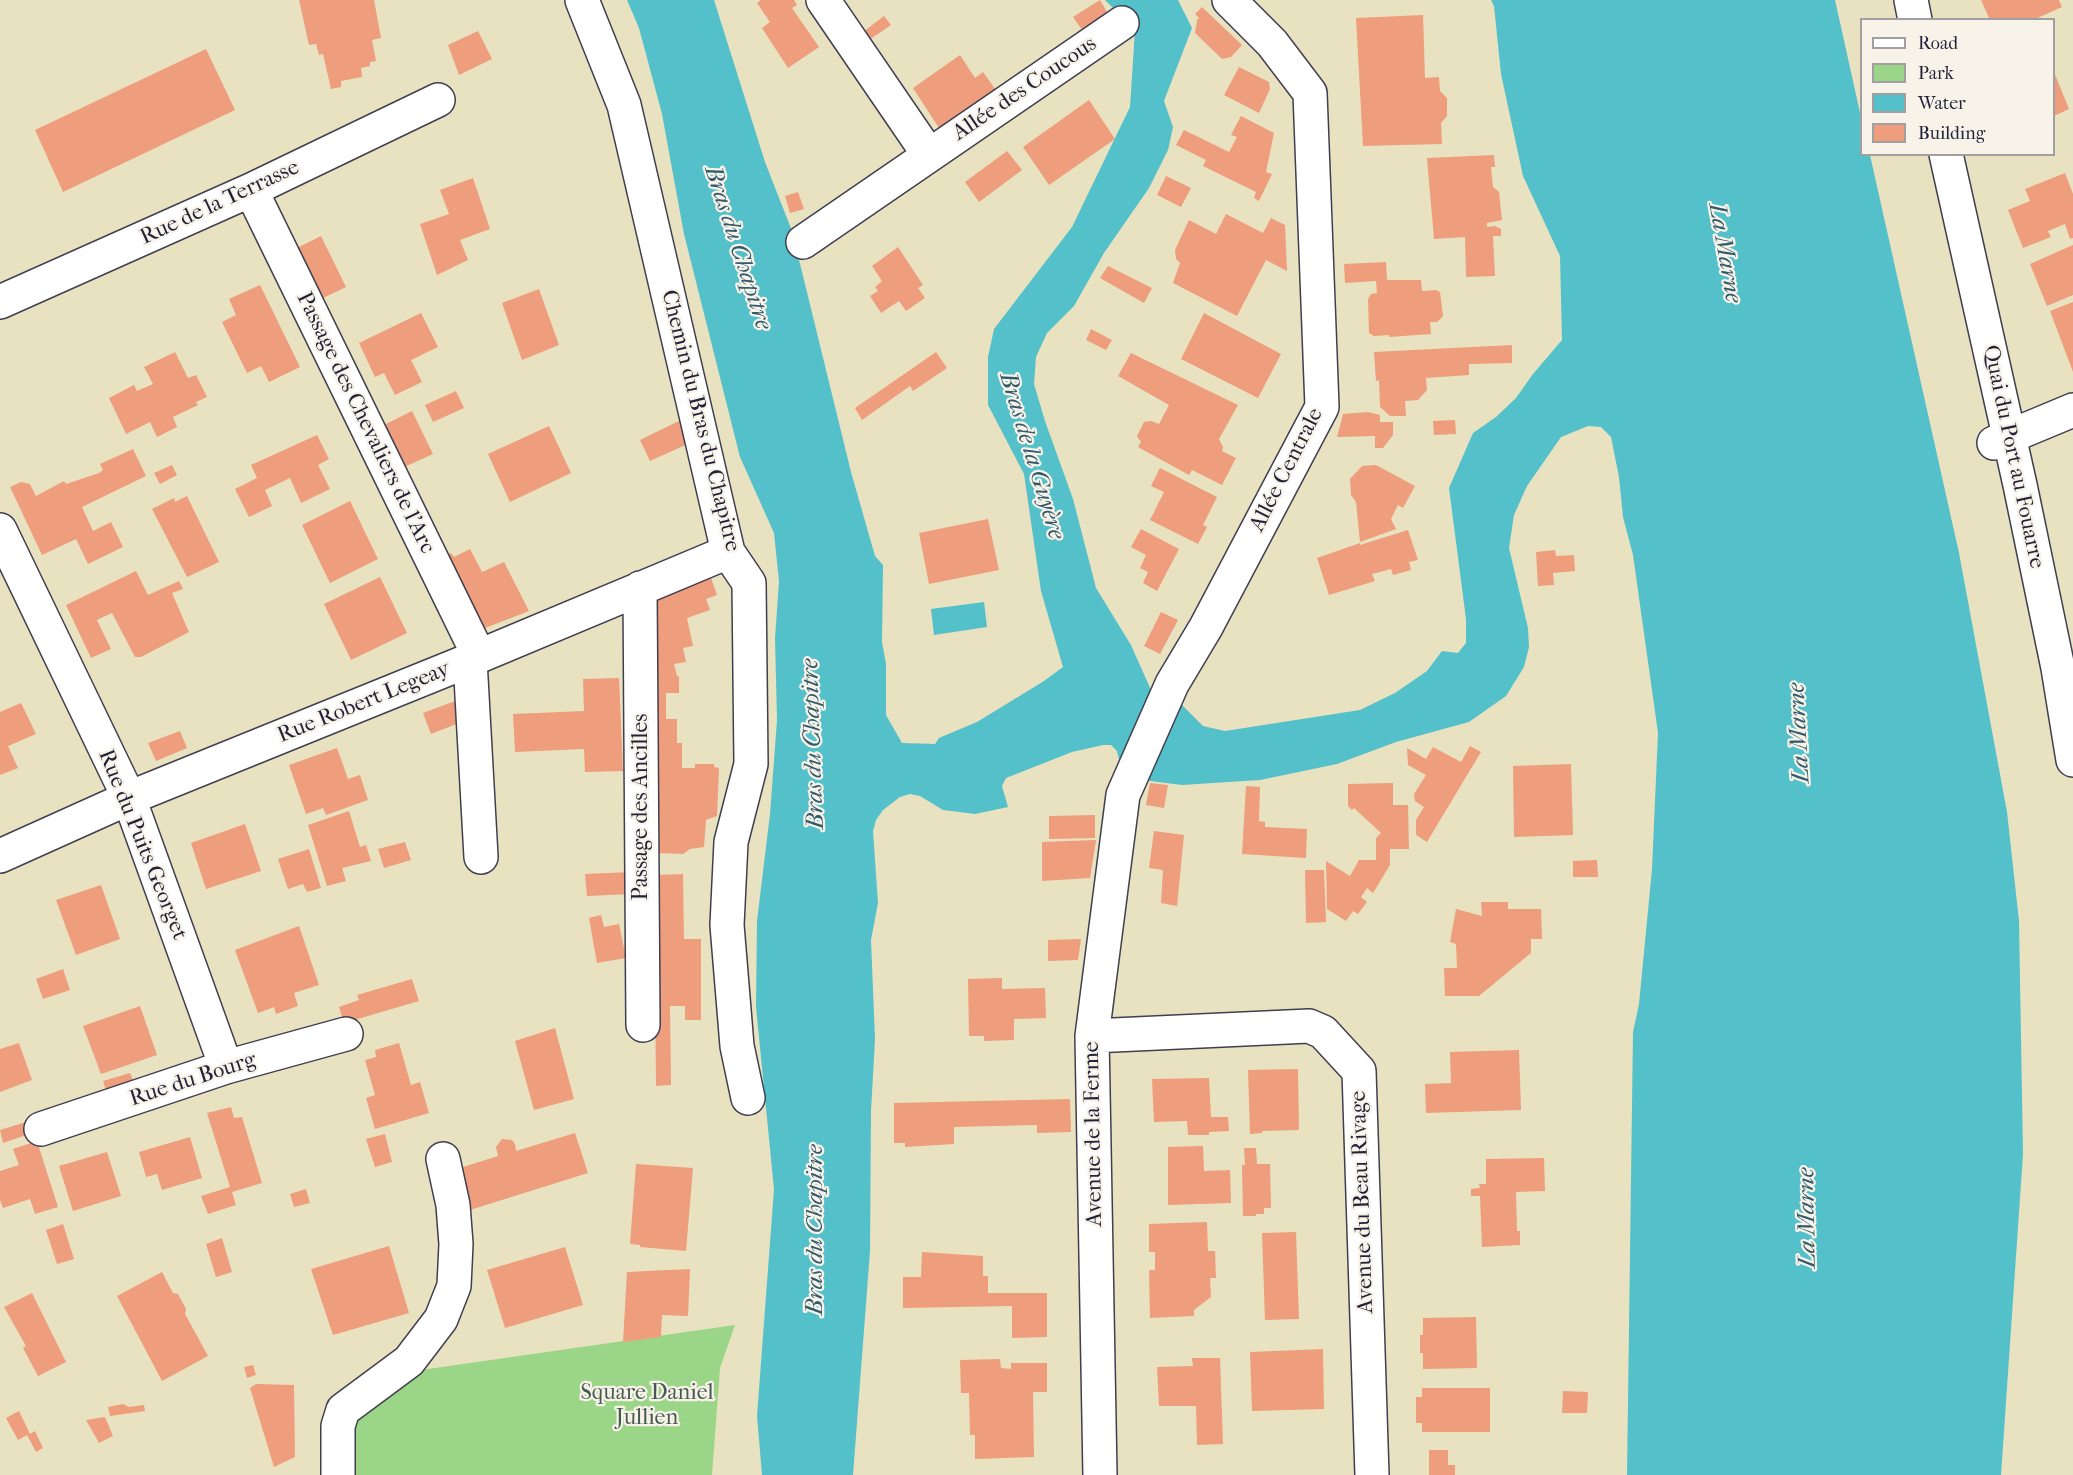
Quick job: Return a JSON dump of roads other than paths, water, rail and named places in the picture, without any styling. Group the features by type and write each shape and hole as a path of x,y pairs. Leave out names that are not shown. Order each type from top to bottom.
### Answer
{"street":[{"name":"Chemin du Bras du Chapitre","path":"582,0 624,105 728,552 749,583 751,764 731,842 727,925 737,1046 748,1098"},
{"name":"Allée des Coucous","path":"823,0 929,155"},
{"name":"Allée Centrale","path":"1123,795 1172,684 1206,627 1322,407 1310,93 1272,43 1229,0"},
{"path":"1911,0 1915,18"},
{"name":"Allée des Coucous","path":"802,242 1122,23"},
{"name":"Rue de la Terrasse","path":"0,302 251,190 438,100"},
{"name":"Quai du Port au Fouarre","path":"1946,156 2001,440 2058,668 2073,760"},
{"name":"Passage des Chevaliers de l'Arc","path":"251,190 475,658"},
{"path":"2001,440 2073,410"},
{"name":"Rue du Puits Georget","path":"0,530 129,798 226,1067"},
{"name":"Rue Robert Legeay","path":"0,856 129,798 475,658 728,552"},
{"name":"Passage des Ancilles","path":"640,588 643,1025"},
{"path":"475,658 481,857"},
{"name":"Avenue de la Ferme","path":"1100,1475 1092,1036 1123,795"},
{"name":"Avenue du Beau Rivage","path":"1092,1036 1309,1026 1323,1032 1359,1071 1372,1475"},
{"name":"Rue du Bourg","path":"41,1129 226,1067 346,1034"},
{"path":"338,1475 338,1426 343,1410 409,1361 441,1319 454,1286 456,1244 453,1205 443,1159"}],"water":[{"path":"627,0 714,0 765,162 792,231 851,472 875,556 883,565 882,642 886,664 886,715 902,743 935,744 939,738 977,722 1063,667 1041,591 1024,474 988,405 988,357 994,329 1072,227 1130,107 1135,30 1105,0 1178,0 1192,28 1164,101 1173,127 1168,150 1149,188 1104,253 1074,306 1047,333 1036,357 1034,384 1073,499 1096,588 1131,645 1151,690 1178,701 1203,726 1225,731 1360,710 1395,693 1427,671 1442,651 1458,653 1466,643 1466,619 1449,488 1473,433 1496,417 1516,398 1562,340 1560,256 1523,176 1501,74 1494,6 1491,0 1835,0 1860,112 1860,156 1870,156 1959,553 2007,812 2019,921 2023,1154 2001,1475 1627,1475 1633,1032 1639,1004 1652,869 1658,733 1633,555 1623,517 1619,477 1611,437 1601,427 1588,426 1561,437 1527,486 1514,515 1509,548 1528,628 1529,647 1524,667 1506,696 1469,722 1396,742 1337,764 1260,780 1182,785 1150,781 1121,768 1117,751 1111,745 1103,745 1072,752 1006,778 1002,786 1008,807 975,814 943,810 920,796 910,794 900,797 883,810 876,820 873,831 878,903 871,940 875,1039 871,1111 870,1251 853,1475 762,1475 757,1416 774,1189 756,1007 757,921 770,814 777,720 775,638 779,581 774,533 740,457 684,234 662,114 639,28"},
{"path":"984,602 987,627 934,635 931,609"}],"water label":[{"name":"Bras du Chapitre","path":"737,248"},
{"name":"La Marne","path":"1724,253"},
{"name":"Bras de la Guyère","path":"1031,456"},
{"name":"La Marne","path":"1800,733"},
{"name":"Bras du Chapitre","path":"814,744"},
{"name":"La Marne","path":"1808,1218"},
{"name":"Bras du Chapitre","path":"816,1230"}],"park label":[{"name":"Square Daniel Jullien","path":"647,1406"}]}
